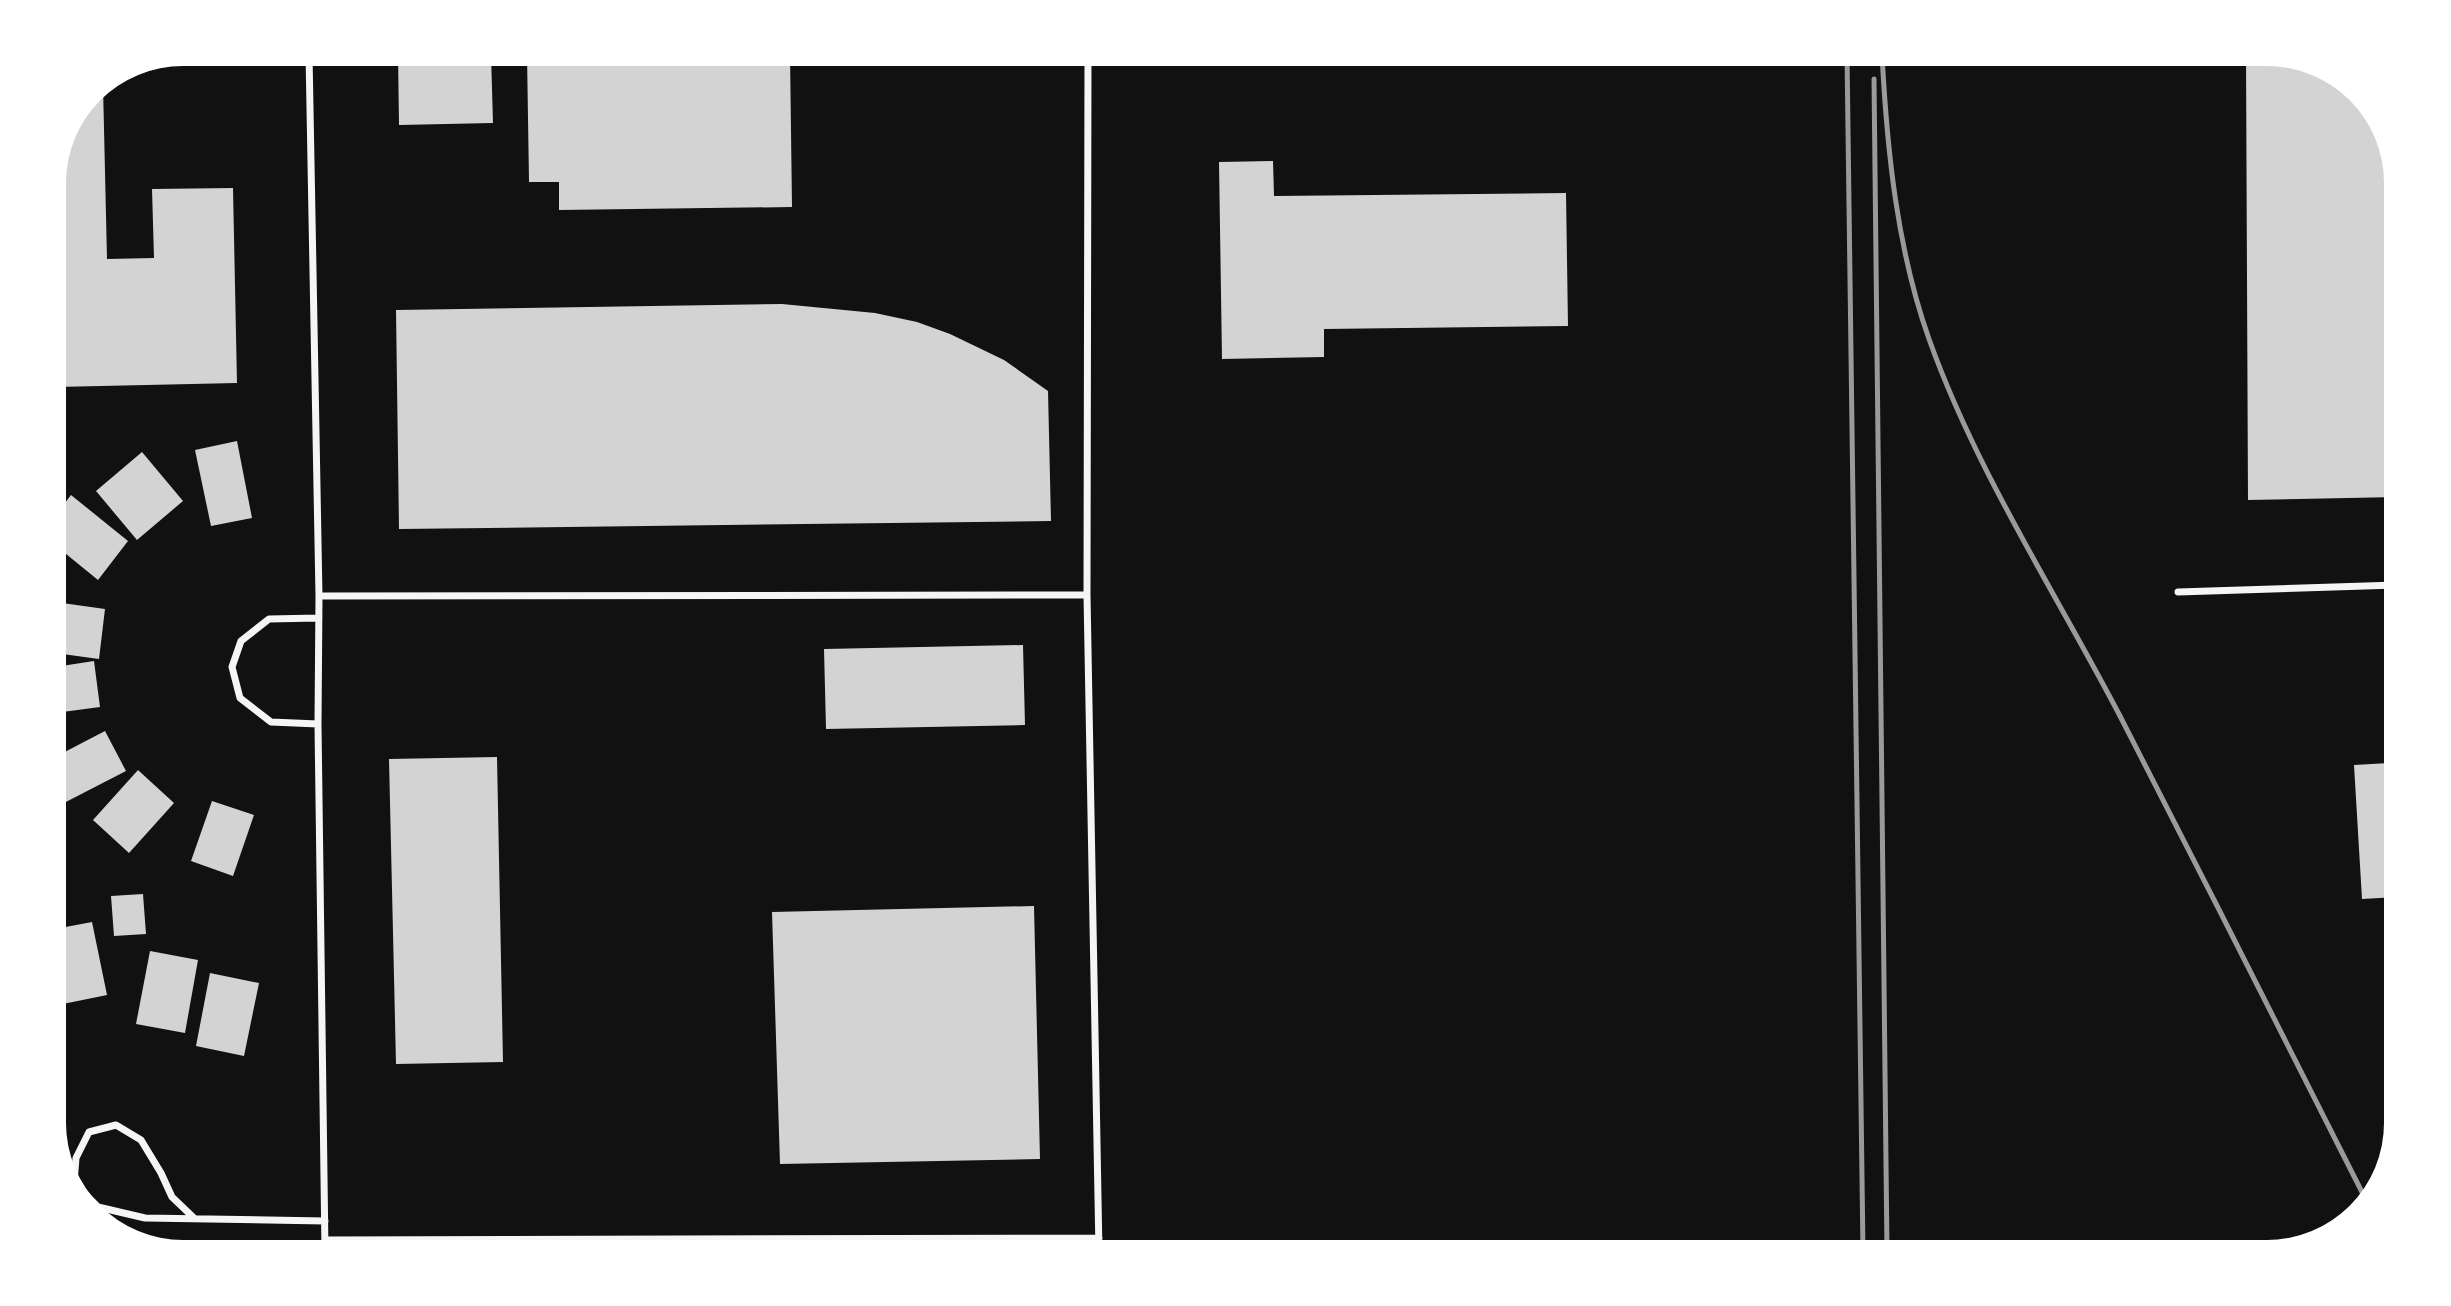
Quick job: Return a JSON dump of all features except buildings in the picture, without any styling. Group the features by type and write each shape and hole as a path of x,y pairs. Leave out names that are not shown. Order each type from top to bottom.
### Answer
{"street":[{"path":"309,66 319,596 318,724 325,1240 1099,1238 1087,595 1088,66"},
{"path":"2178,592 2384,585"},
{"path":"319,596 1087,595"},
{"path":"318,724 271,722 240,698 232,667 241,641 269,619 319,618"},
{"path":"75,1166 76,1158 89,1132 116,1125 141,1140 172,1197 194,1218"},
{"path":"105,1209 145,1218 325,1221"}],"railway":[{"path":"1847,66 1863,1240"},
{"path":"1883,66 1887,126 1901,235 1918,305 1948,388 1993,484 2120,716 2362,1191"},
{"path":"1874,79 1887,1240"}]}
